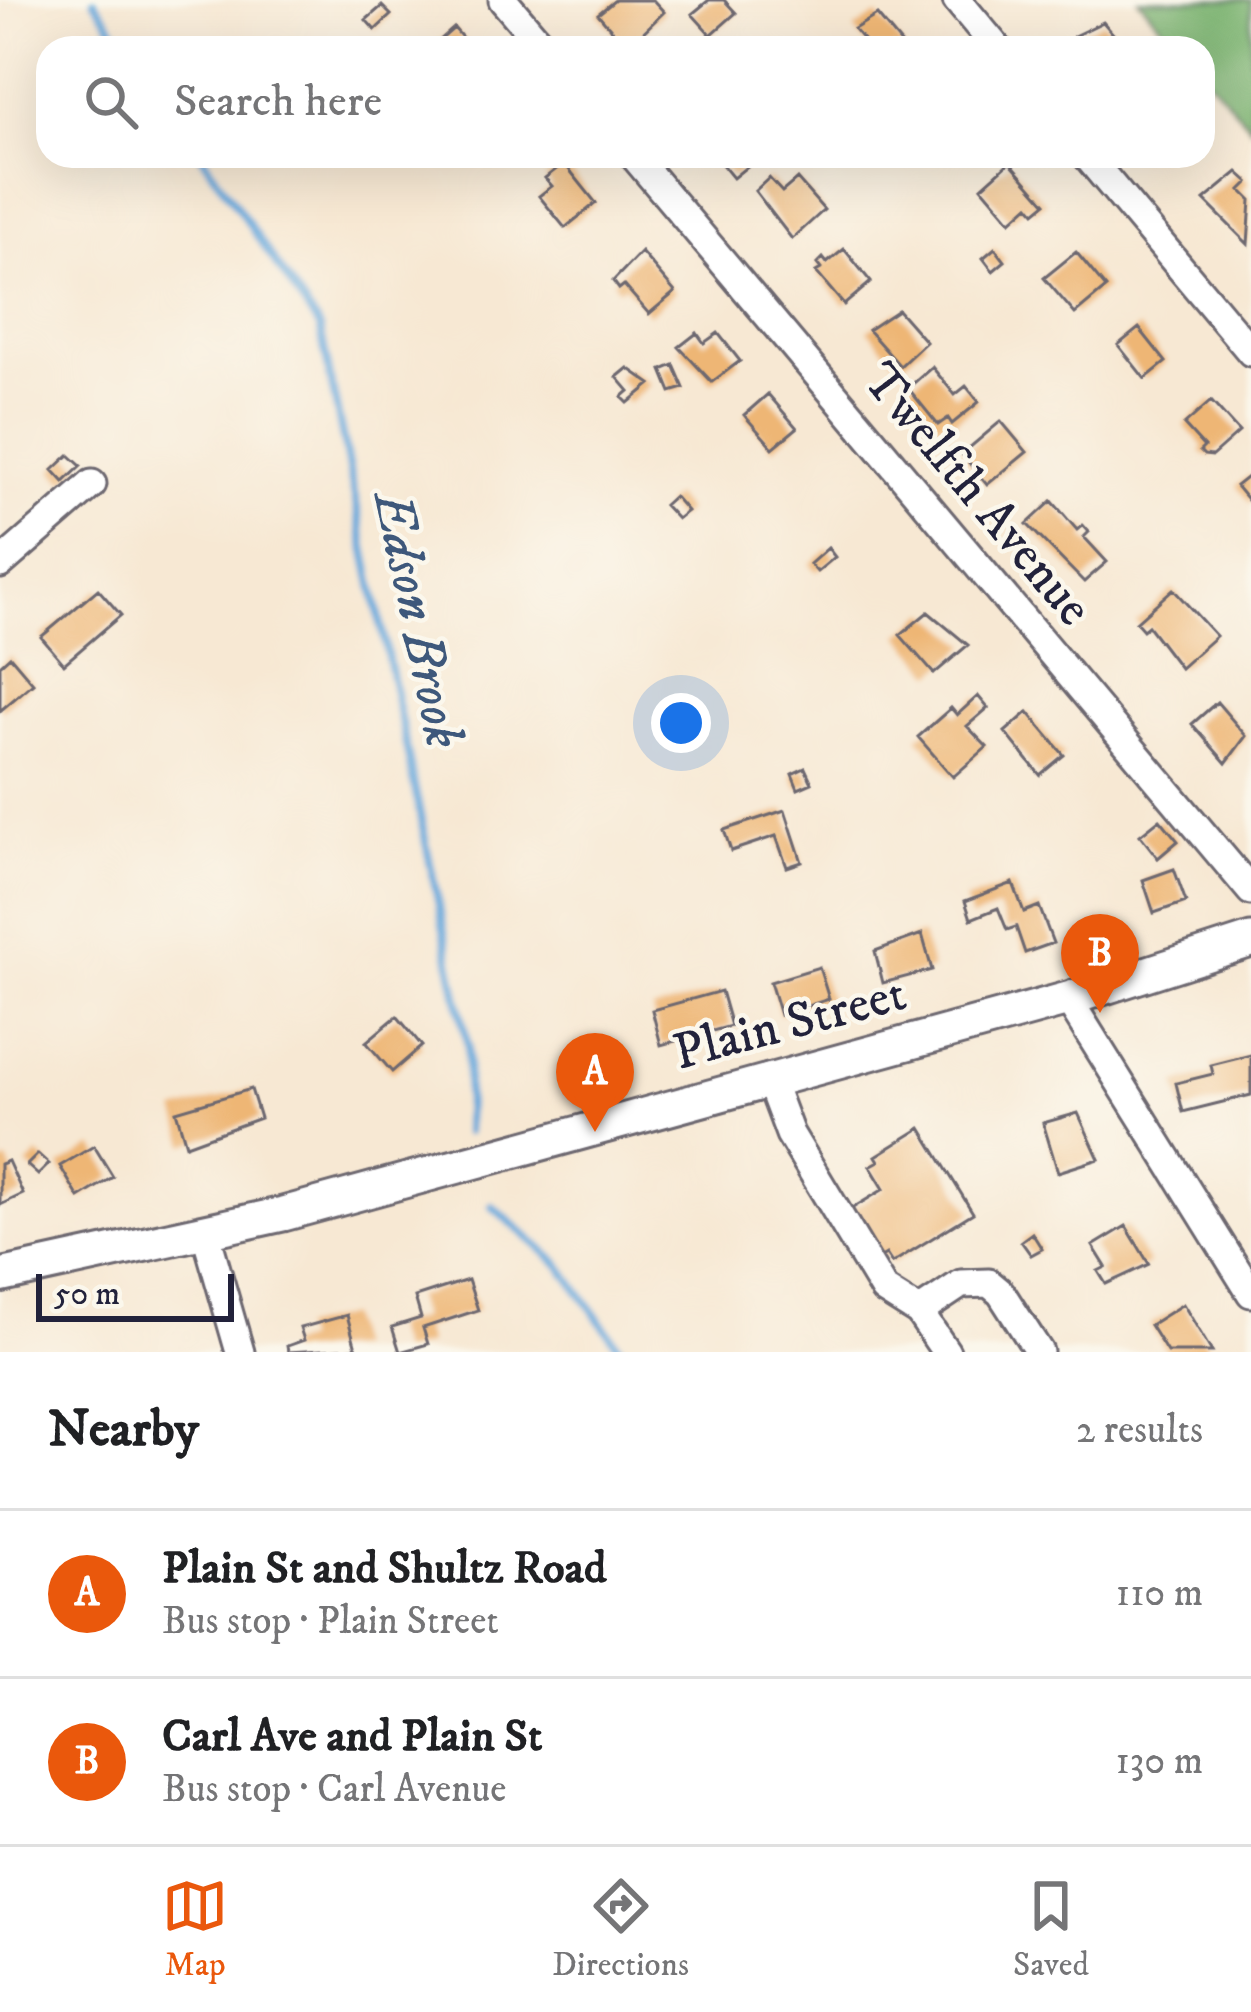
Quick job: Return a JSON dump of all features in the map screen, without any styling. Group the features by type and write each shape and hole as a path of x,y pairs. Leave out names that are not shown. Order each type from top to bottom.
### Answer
{"main road":[{"name":"Plain Street","path":"0,1276 206,1234 1068,1000 1251,940"}],"street":[{"path":"503,0 534,36"},
{"path":"957,0 987,36"},
{"name":"Twelfth Avenue","path":"644,168 1251,891"},
{"path":"1098,168 1251,352"},
{"path":"0,565 92,484"},
{"path":"1068,1000 1251,1293"},
{"path":"769,1078 790,1134 884,1290 919,1312 946,1352"},
{"path":"206,1234 240,1352"},
{"path":"919,1312 961,1284 989,1283 1039,1352"}],"green space":[{"path":"1139,0 1251,0 1251,127 1215,86 1215,36 1170,36"}],"building":[{"path":"615,0 653,0 664,12 639,36 617,36 598,14"},
{"path":"709,0 724,0 736,13 711,35 692,14"},
{"path":"382,6 391,15 375,30 366,20"},
{"path":"877,15 895,36 860,36 854,29"},
{"path":"1103,22 1115,36 1074,36"},
{"path":"558,168 568,168 596,203 565,228 539,196 552,186 545,178"},
{"path":"725,168 745,168 733,178"},
{"path":"1003,168 1015,168 1046,203 1035,212 1029,205 1011,221 982,187"},
{"path":"1238,172 1249,182 1241,190 1251,200 1248,244 1204,200"},
{"path":"769,178 782,192 797,179 824,210 792,239 755,191"},
{"path":"995,248 1005,261 993,271 983,258"},
{"path":"844,249 871,282 844,305 816,272 823,258 827,263"},
{"path":"641,252 675,292 649,314 624,285 619,289 613,281"},
{"path":"1076,252 1106,288 1075,314 1044,278"},
{"path":"898,310 926,342 900,366 868,330"},
{"path":"1139,328 1166,362 1145,379 1118,345"},
{"path":"697,333 704,343 718,333 740,361 712,382 679,347"},
{"path":"674,365 684,388 671,392 662,370"},
{"path":"932,367 955,395 966,386 979,402 952,424 948,418 938,425 908,388"},
{"path":"628,368 651,384 628,403 622,397 629,391 617,377"},
{"path":"768,394 797,428 773,448 744,415"},
{"path":"1211,401 1239,432 1212,456 1200,451 1204,447 1184,425"},
{"path":"1001,421 1027,452 987,485 962,454"},
{"path":"69,455 81,466 64,482 53,470"},
{"path":"1251,474 1251,504 1236,486"},
{"path":"674,496 687,511 677,519 664,505"},
{"path":"1052,501 1077,530 1083,525 1089,532 1084,537 1107,562 1084,582 1027,524"},
{"path":"828,548 835,557 817,572 810,564"},
{"path":"98,589 121,615 64,664 41,637"},
{"path":"1173,589 1216,636 1180,668 1148,626 1143,630 1136,622"},
{"path":"928,612 968,645 934,674 900,635"},
{"path":"10,656 33,683 0,711 0,665"},
{"path":"978,696 988,708 967,726 987,747 953,777 918,737 951,708 957,715"},
{"path":"1217,702 1246,736 1226,763 1192,724"},
{"path":"1028,712 1064,755 1040,775 1005,732"},
{"path":"805,768 812,783 798,789 792,774"},
{"path":"785,810 802,862 787,867 776,836 731,851 724,830"},
{"path":"1160,819 1178,841 1158,858 1140,835"},
{"path":"1174,869 1186,902 1154,913 1143,880"},
{"path":"1013,883 1024,912 1039,906 1053,943 1025,953 1016,927 1007,930 998,908 971,919 965,901"},
{"path":"922,934 932,970 883,983 875,951"},
{"path":"819,967 829,999 780,1015 770,982"},
{"path":"721,991 731,1026 661,1045 652,1010"},
{"path":"397,1016 422,1046 392,1072 366,1042"},
{"path":"1251,1055 1251,1095 1183,1112 1176,1083 1213,1074 1211,1065"},
{"path":"251,1089 260,1118 186,1145 176,1111"},
{"path":"1078,1113 1099,1159 1058,1172 1043,1123"},
{"path":"921,1128 973,1213 892,1263 886,1254 876,1260 846,1212 884,1189 870,1166 879,1161 876,1156"},
{"path":"94,1146 113,1177 79,1198 60,1166"},
{"path":"38,1154 49,1164 38,1175 27,1165"},
{"path":"8,1161 23,1194 0,1205 0,1164"},
{"path":"1126,1226 1149,1264 1106,1284 1098,1271 1106,1267 1093,1246"},
{"path":"1032,1233 1042,1249 1031,1255 1021,1241"},
{"path":"468,1280 478,1310 423,1328 428,1344 400,1352 392,1327 421,1318 415,1297"},
{"path":"1183,1304 1212,1352 1167,1352 1150,1325"},
{"path":"347,1315 356,1348 288,1352 287,1346 304,1340 300,1328"}],"waterway":[{"name":"Edson Brook","path":"94,0 119,36"},
{"name":"Edson Brook","path":"210,168 320,328 468,1047 466,1132"},
{"name":"Edson Brook","path":"492,1206 559,1264 623,1352"}],"place":[{"name":"Carl Ave and Plain St","path":"1100,1013"},
{"name":"Plain St and Shultz Road","path":"595,1132"}]}
